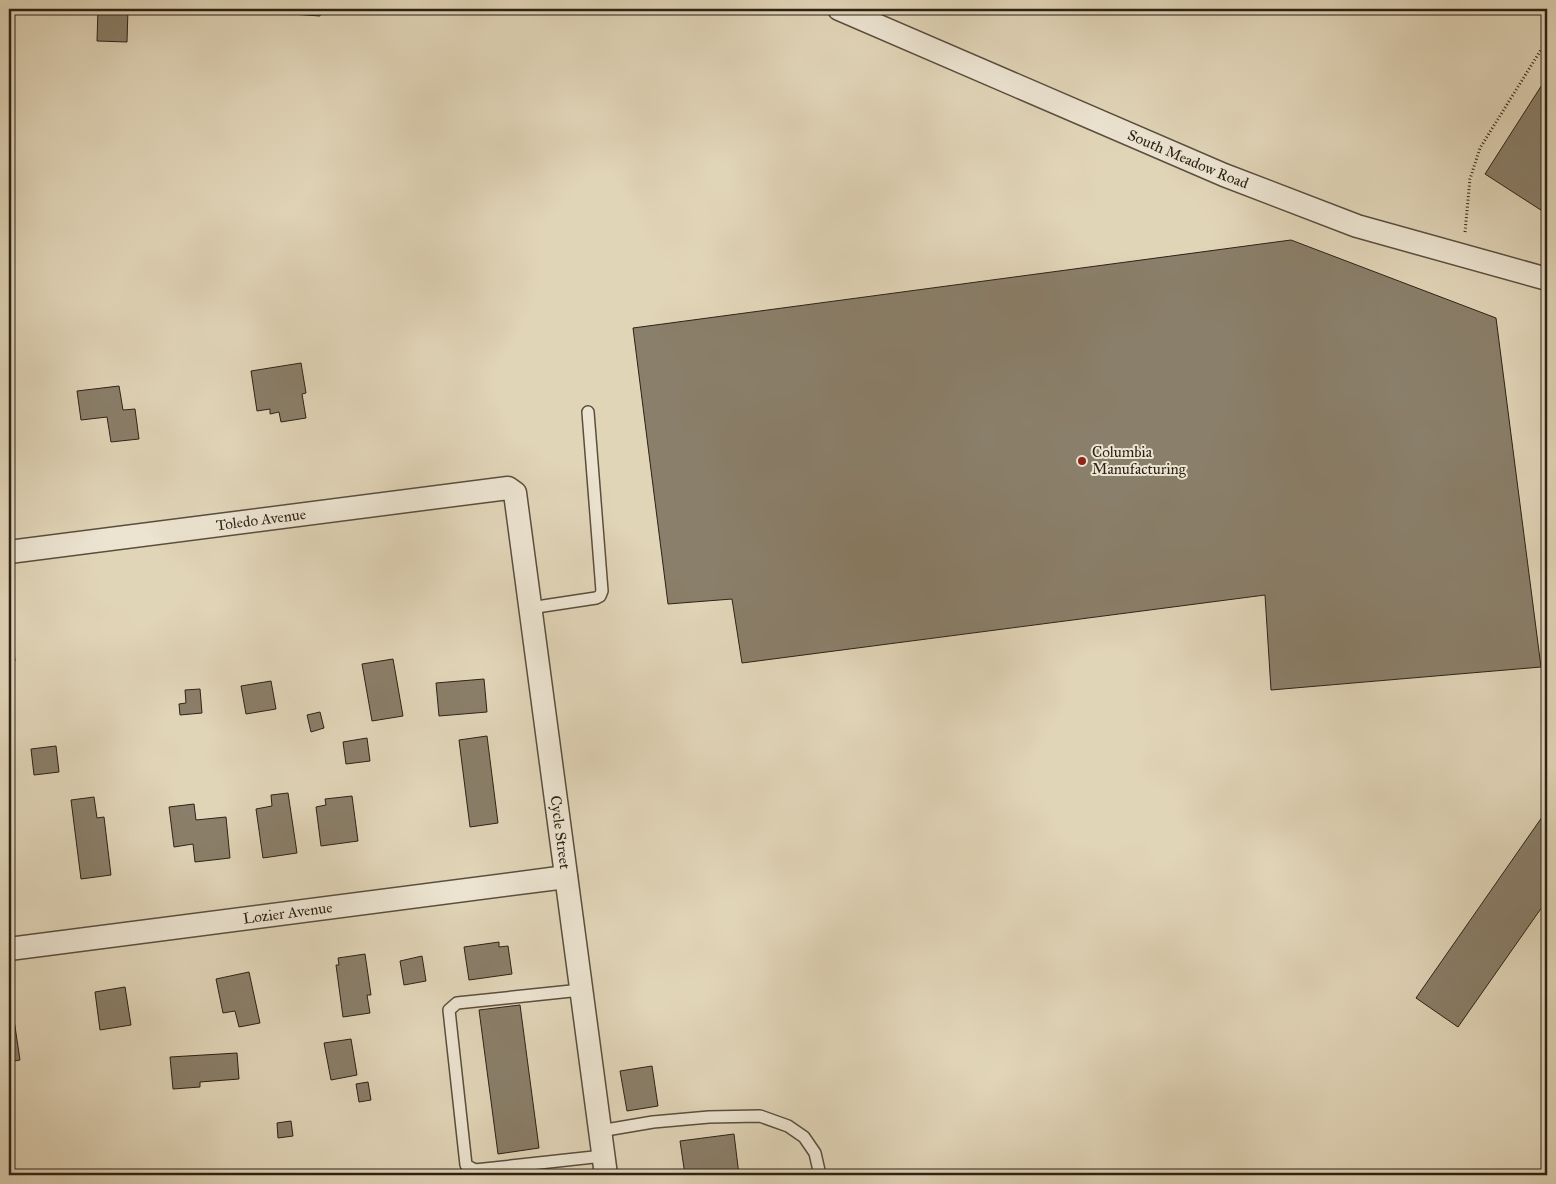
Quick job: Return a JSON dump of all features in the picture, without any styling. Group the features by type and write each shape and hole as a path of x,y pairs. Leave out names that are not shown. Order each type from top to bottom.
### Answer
{"street":[{"name":"South Meadow Road","path":"840,9 1224,175 1357,226 1547,279"},
{"name":"Cycle Street","path":"512,489 515,493 605,1166"},
{"name":"Toledo Avenue","path":"9,552 512,489"},
{"name":"Lozier Avenue","path":"9,949 566,876"}],"lane":[{"path":"530,608 596,598 600,596 602,591 588,412"},
{"path":"581,990 457,1004 449,1010 466,1165 475,1170 605,1166"},
{"path":"600,1131 653,1122 760,1116 788,1126 804,1137 815,1153 820,1175"}],"path":[{"path":"1464,255 1470,179 1480,148 1547,40"}],"building":[{"path":"98,9 128,9 127,42 97,41"},
{"path":"137,9 175,9 175,11"},
{"path":"278,9 321,9 320,16 277,13"},
{"path":"1547,77 1547,214 1485,174"},
{"name":"Columbia Manufacturing","path":"1291,240 1496,318 1541,667 1271,690 1265,595 742,663 732,599 668,604 633,328"},
{"path":"301,363 306,393 302,394 306,418 281,422 279,412 270,414 270,409 257,411 251,371"},
{"path":"119,386 123,410 135,409 139,439 111,442 107,417 81,420 77,391"},
{"path":"9,624 11,624 15,661 9,662"},
{"path":"393,659 403,716 372,721 362,664"},
{"path":"484,679 487,712 439,716 436,683"},
{"path":"271,681 276,709 246,714 241,686"},
{"path":"200,689 202,713 180,715 179,704 186,703 185,690"},
{"path":"320,712 324,728 311,732 307,715"},
{"path":"487,736 498,823 470,827 459,740"},
{"path":"367,738 370,761 346,764 343,742"},
{"path":"56,746 59,772 34,775 31,749"},
{"path":"288,793 297,853 263,858 256,809 272,806 271,795"},
{"path":"352,796 358,841 321,846 316,807 326,805 325,799"},
{"path":"94,797 97,818 104,817 111,875 81,879 71,800"},
{"path":"194,804 196,820 226,817 230,858 195,862 193,844 174,847 169,807"},
{"path":"1547,810 1547,900 1458,1027 1416,998"},
{"path":"499,942 499,947 508,946 512,974 469,980 464,947"},
{"path":"365,954 371,995 367,995 370,1013 343,1017 336,965 339,965 338,958"},
{"path":"422,956 426,981 404,985 400,961"},
{"path":"249,972 260,1023 239,1027 235,1011 223,1013 216,979"},
{"path":"125,987 131,1025 100,1030 95,992"},
{"path":"520,1005 539,1148 498,1154 479,1010"},
{"path":"9,1013 13,1013 20,1060 9,1062"},
{"path":"351,1039 357,1075 331,1080 324,1043"},
{"path":"237,1053 239,1079 200,1082 200,1087 173,1089 170,1057"},
{"path":"652,1066 658,1106 627,1111 620,1071"},
{"path":"368,1082 371,1100 359,1102 356,1084"},
{"path":"291,1121 293,1136 278,1138 277,1123"},
{"path":"734,1134 739,1175 685,1175 680,1141"},
{"path":"298,1170 299,1175 278,1175 278,1173"}],"place":[{"name":"Columbia Manufacturing","path":"1082,461"}]}
